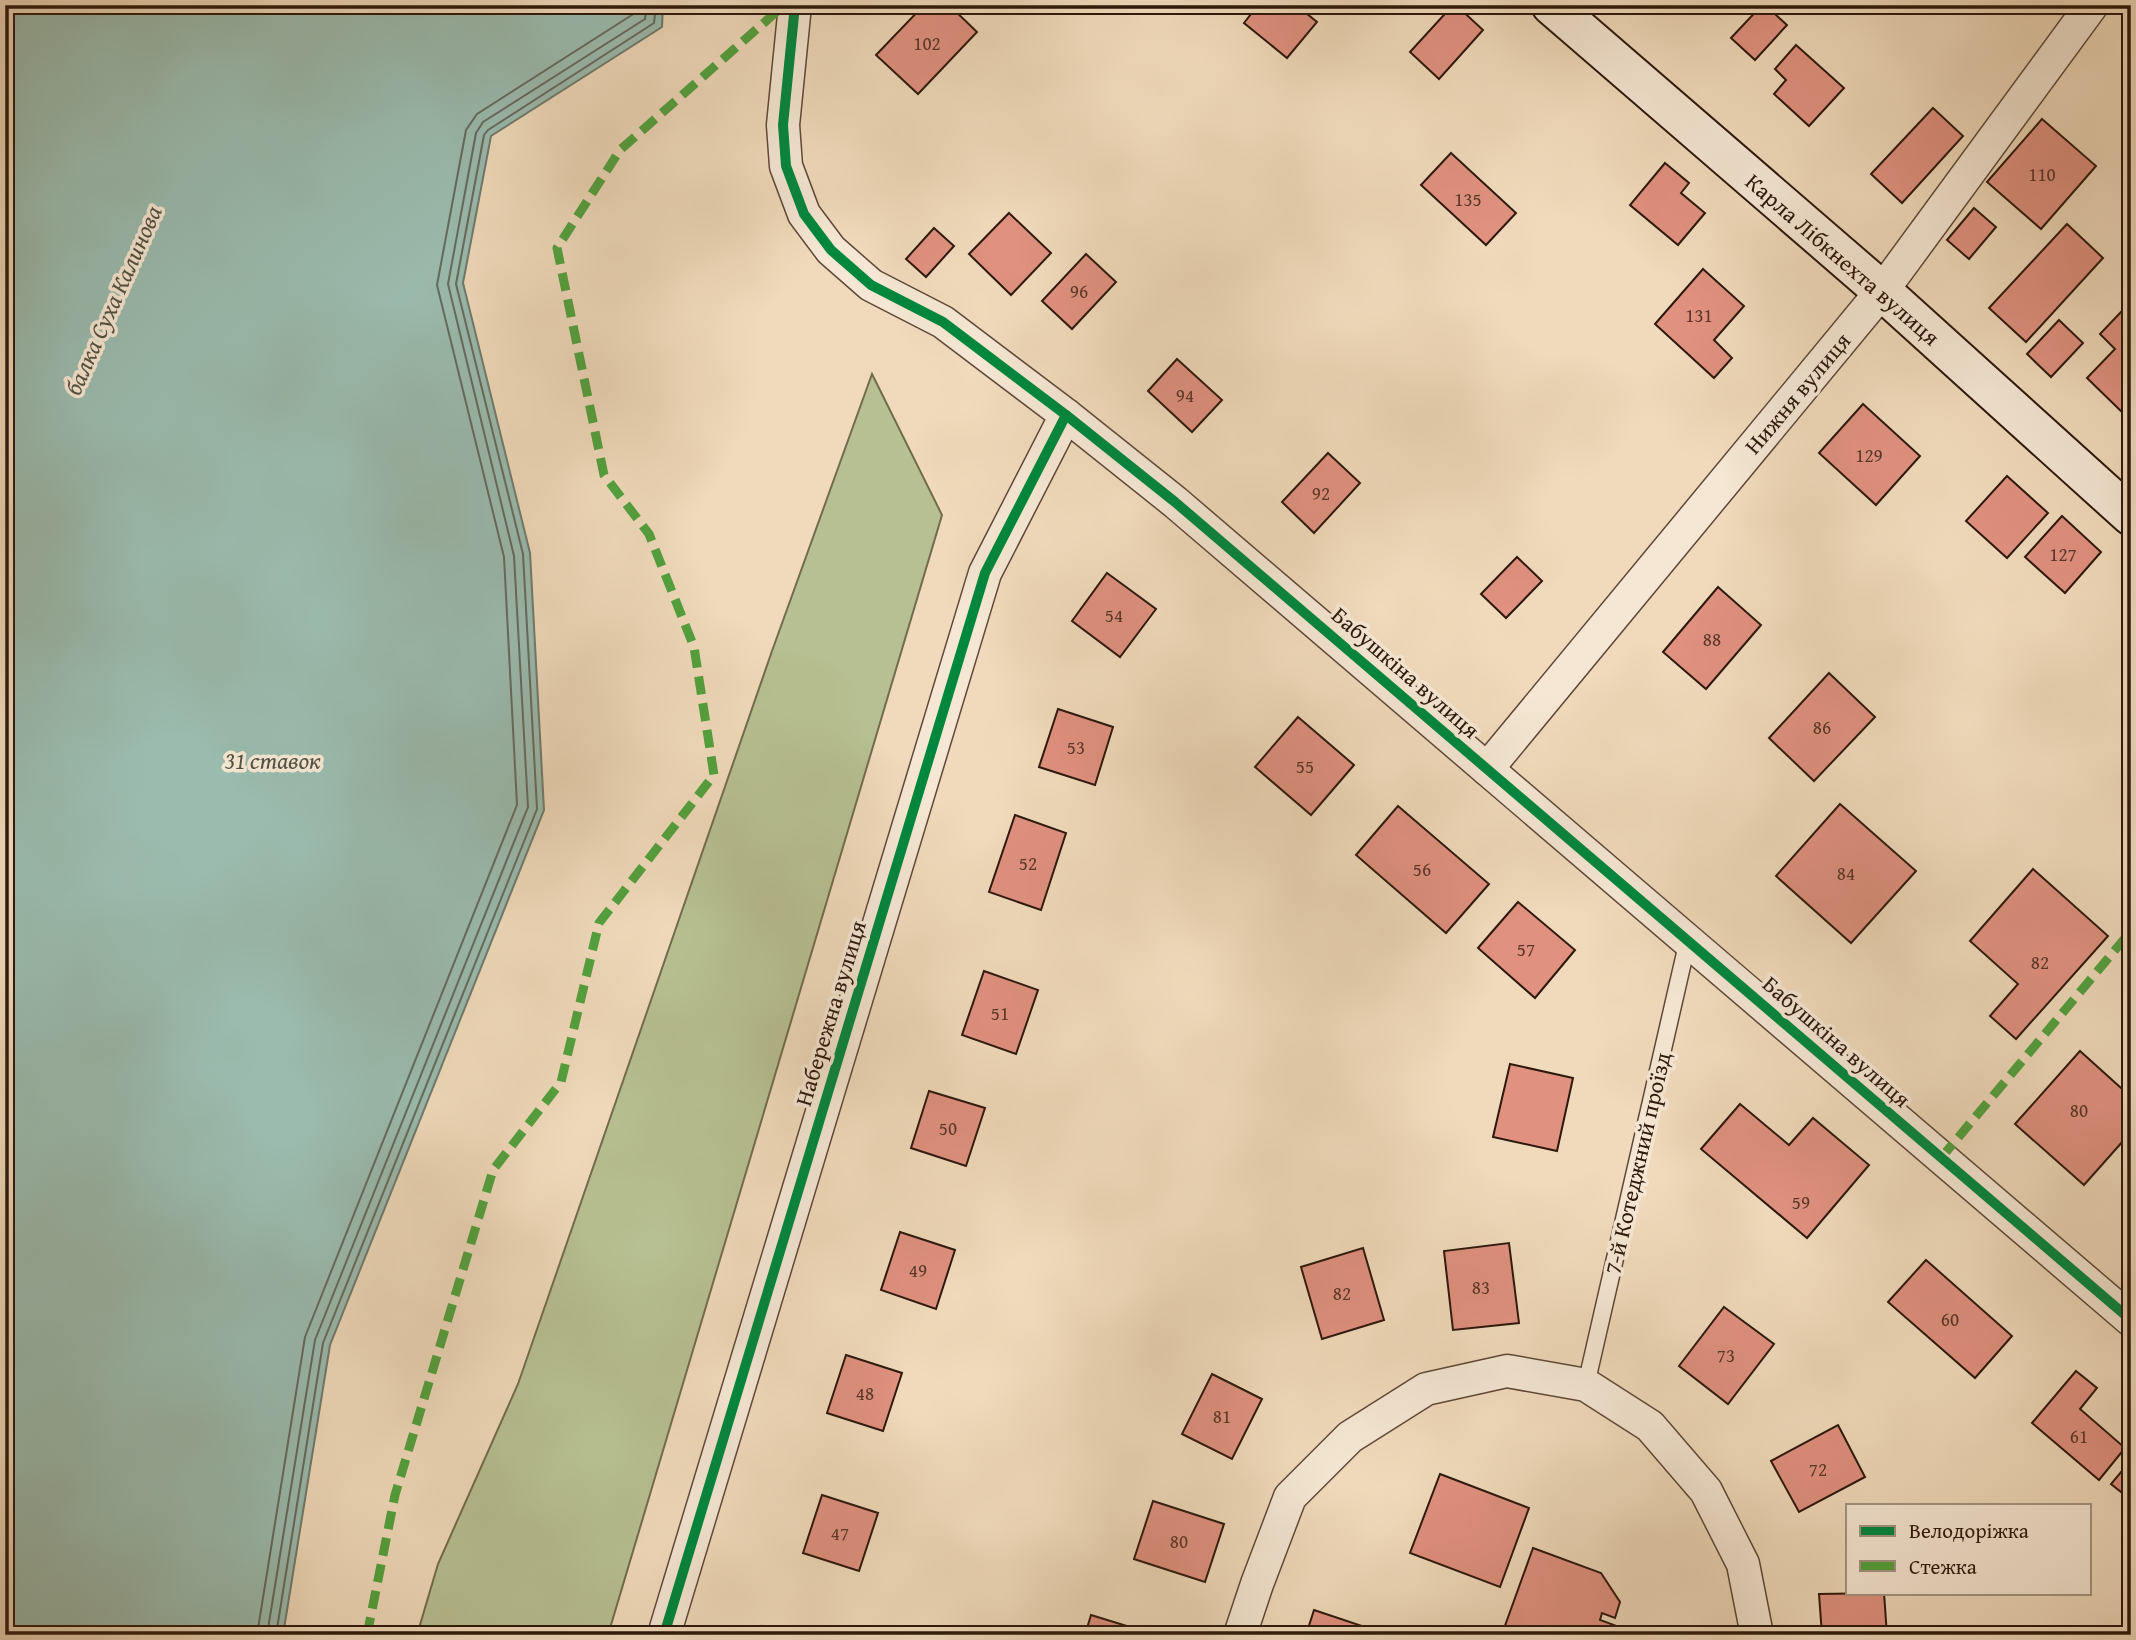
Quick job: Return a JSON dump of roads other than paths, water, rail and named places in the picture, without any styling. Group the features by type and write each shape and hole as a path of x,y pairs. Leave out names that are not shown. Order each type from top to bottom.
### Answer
{"street":[{"name":"Бабушкіна вулиця","path":"795,5 783,125 786,166 804,214 831,250 871,285 943,322 1175,502 2131,1320"},
{"name":"Карла Лібкнехта вулиця","path":"1551,5 1882,291 2131,516"},
{"name":"Нижня вулиця","path":"1487,769 1882,291 2092,5"},
{"name":"Набережна вулиця","path":"664,1635 985,573 1066,415"},
{"path":"1240,1635 1290,1497 1350,1437 1426,1389 1507,1371 1586,1385 1650,1426 1706,1491 1743,1564 1757,1635"}],"lane":[{"name":"7-й Котеджний проїзд","path":"1586,1385 1688,940"}],"water":[{"name":"31 ставок","path":"5,5 663,5 662,27 491,136 463,283 530,553 544,810 330,1345 283,1635 5,1635"}],"water label":[{"name":"балка Суха Калинова","path":"113,300"}]}
